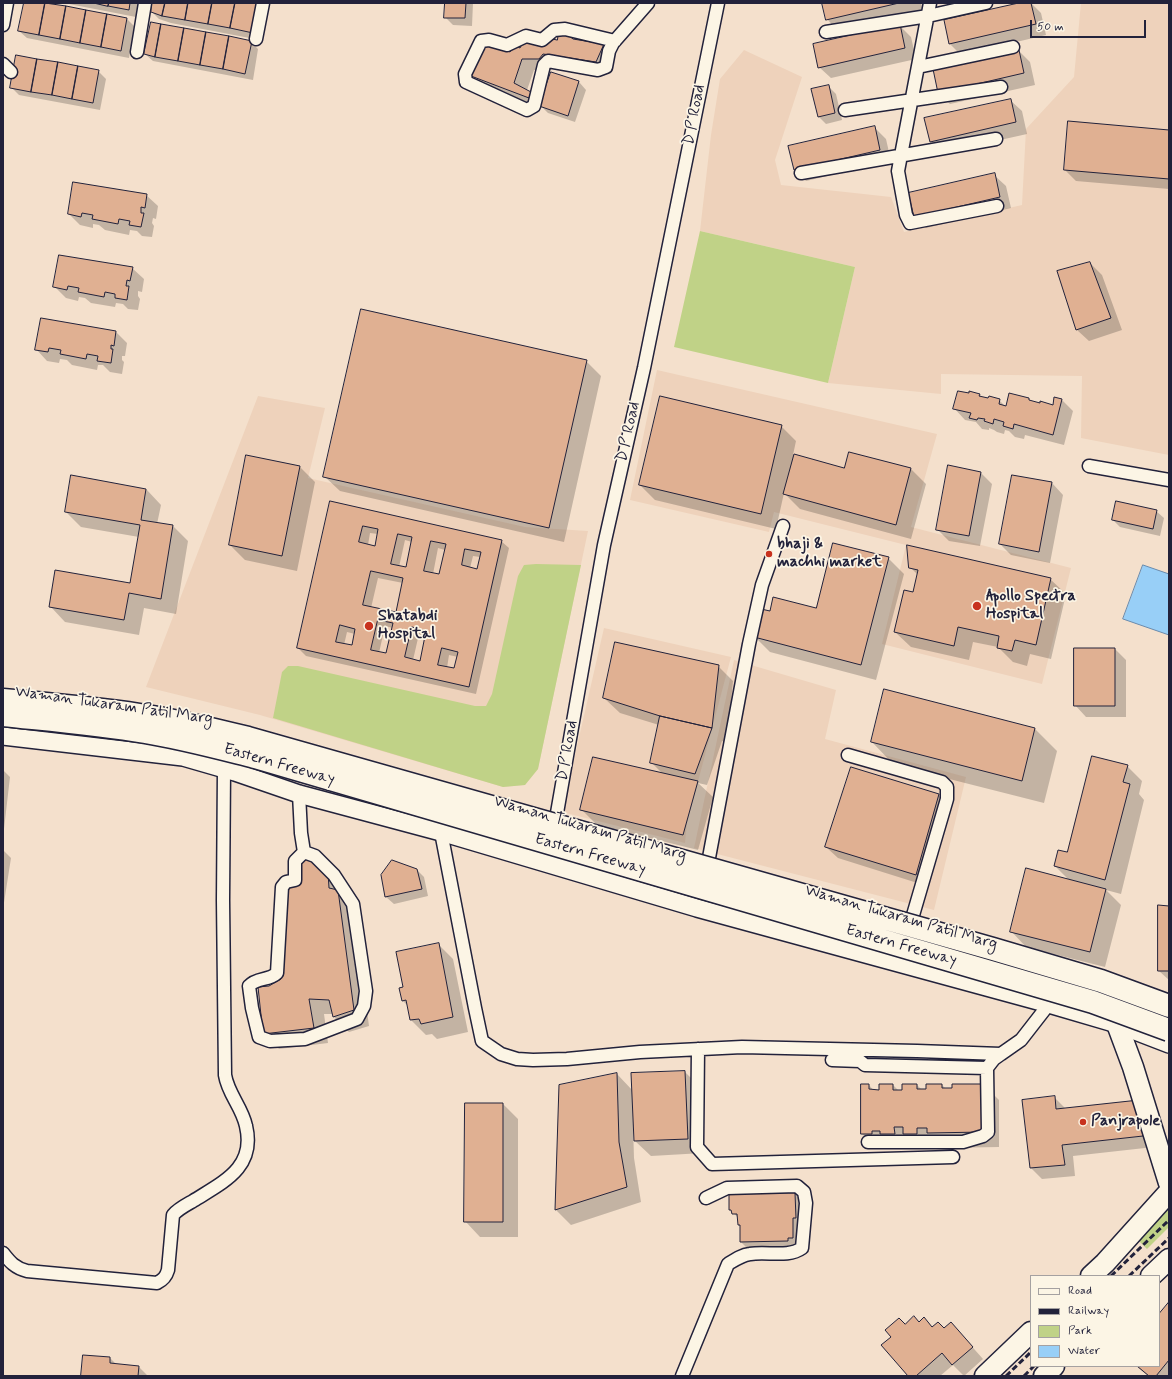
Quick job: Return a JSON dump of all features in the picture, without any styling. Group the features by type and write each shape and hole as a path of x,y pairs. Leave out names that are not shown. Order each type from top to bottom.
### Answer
{"highway":[{"name":"Eastern Freeway","path":"3,700 141,715 201,726 1101,981 1169,1006"},
{"name":"Eastern Freeway","path":"3,715 90,724 145,732 195,742 255,757 1094,1002 1169,1030"},
{"path":"1117,1024 1133,1067 1169,1183"},
{"path":"1092,1275 1169,1192"},
{"path":"1151,1275 1169,1259"},
{"path":"985,1376 1030,1333"},
{"path":"1044,1376 1053,1367"}],"main road":[{"name":"Waman Tukaram Patil Marg","path":"3,690 205,717 911,922 1006,948 1150,992 1169,1001"},
{"path":"3,736 183,757 299,794 441,832 727,917 1049,1004 1117,1024 1169,1044"},
{"path":"727,917 739,872"},
{"path":"992,988 1006,948"}],"street":[{"path":"3,25 7,3"},
{"path":"137,52 145,3"},
{"path":"256,39 263,3"},
{"path":"615,41 565,29 554,30 542,40 526,36 507,45 489,40 481,41 465,74 466,82 527,110 534,106 544,65 548,61 598,70 606,67 609,50 648,3"},
{"name":"D P Road","path":"547,863 604,544 644,368 718,3"},
{"path":"930,3 898,170 906,215 910,223 997,206"},
{"path":"826,32 928,16 986,3"},
{"path":"918,67 1013,47"},
{"path":"845,110 1001,87"},
{"path":"801,173 996,139"},
{"path":"1089,466 1169,480"},
{"path":"708,863 749,644 762,585 783,526"},
{"path":"848,755 942,782 947,787 946,799 911,922"},
{"path":"3,1253 13,1265 19,1269 27,1271 156,1283 162,1281 168,1270 173,1215 181,1208 229,1178 238,1169 246,1155 248,1139 246,1125 241,1109 227,1085 224,1072 222,900 224,769"},
{"path":"299,794 301,833 304,852"},
{"path":"441,832 482,1041 501,1054 517,1059 533,1060 567,1059 640,1052 742,1047 1001,1054"},
{"path":"304,852 315,856 334,875 353,904 366,991 364,1006 357,1019 311,1037 305,1039 270,1041 258,1037 249,986 254,982 274,976 277,973 282,887 286,882 295,880 295,861 304,852"},
{"path":"868,1142 963,1142 983,1136 988,1132 987,1068 994,1059 1021,1040 1049,1004"},
{"path":"698,1049 697,1148 712,1164 953,1157"},
{"path":"832,1060 860,1061 865,1065 987,1068"},
{"path":"682,1376 728,1264 739,1256 751,1253 796,1253 802,1248 806,1203 804,1192 797,1186 727,1188 706,1198"}],"shaded area":[{"path":"1081,3 1169,3 1169,455 1081,438 1082,376 941,374 941,394 828,383 855,267 700,231 711,135 720,79 744,50 802,77 775,160 781,185 891,197 904,232 1022,205 1026,129 1074,77"},
{"path":"657,370 937,434 911,527 1071,568 1042,684 882,644 906,545 774,512 769,532 630,500"},
{"name":"Shatabdi Hospital","path":"258,396 325,408 308,478 525,527 588,531 538,769 525,785 503,787 260,715 146,687"},
{"path":"604,628 731,657 687,823 685,843 562,812"},
{"path":"734,660 836,690 825,739 966,777 934,910 694,848"}],"green space":[{"path":"700,231 855,267 828,383 674,347"},
{"path":"524,565 581,565 538,769 525,785 503,787 273,718 282,672 288,666 298,666 475,706 486,706 492,694 518,576"},
{"path":"1169,1203 1169,1227 1147,1249 1138,1240"}],"water":[{"path":"1143,565 1169,574 1169,635 1123,619"}],"building":[{"path":"24,3 45,3 39,35 18,31"},
{"path":"45,3 66,6 60,39 39,35"},
{"path":"94,3 109,3 108,6"},
{"path":"109,3 130,3 129,10 108,6"},
{"path":"152,3 165,3 162,16 151,12"},
{"path":"165,3 188,3 185,20 162,16"},
{"path":"188,3 212,3 208,24 185,20"},
{"path":"212,3 235,3 230,28 208,24"},
{"path":"235,3 259,3 253,33 230,28"},
{"path":"445,3 466,3 465,18 444,18"},
{"path":"822,3 899,3 826,20"},
{"path":"1019,3 1031,3 1036,24 949,44 944,20"},
{"path":"66,6 86,10 80,43 60,39"},
{"path":"86,10 107,14 101,47 80,43"},
{"path":"107,14 127,18 121,51 101,47"},
{"path":"151,22 161,24 155,57 144,54"},
{"path":"161,24 184,28 178,61 155,57"},
{"path":"900,24 905,48 818,68 813,44"},
{"path":"184,28 206,32 200,65 178,61"},
{"path":"206,32 229,36 223,69 200,65"},
{"path":"559,32 566,33 573,39 604,44 596,62 543,54 539,59 522,59 514,83 531,92 529,98 471,76 485,44 491,43 510,52 514,45 520,48 524,40 544,46 548,38 557,40"},
{"path":"229,36 252,41 245,74 223,69"},
{"path":"1019,50 1024,73 938,93 933,69"},
{"path":"16,55 37,59 31,92 10,88"},
{"path":"37,59 58,62 52,95 31,92"},
{"path":"58,62 78,66 72,99 52,95"},
{"path":"78,66 99,70 93,103 72,99"},
{"path":"551,72 579,81 568,116 539,106"},
{"path":"829,85 835,113 818,117 811,89"},
{"path":"1011,99 1016,122 930,142 924,118"},
{"path":"1068,121 1169,130 1169,179 1064,170"},
{"path":"875,126 880,150 794,170 788,146"},
{"path":"995,173 1000,197 914,217 908,193"},
{"path":"73,182 147,194 145,208 141,207 141,213 144,213 141,227 129,225 130,221 119,219 118,224 92,219 93,215 82,213 81,217 68,214"},
{"path":"59,255 133,267 130,281 127,280 126,286 129,286 127,300 115,298 115,294 105,292 104,297 78,292 79,288 68,286 67,290 53,287"},
{"path":"1090,262 1111,318 1076,330 1057,271"},
{"path":"361,309 587,360 549,528 323,477"},
{"path":"41,318 116,331 114,346 111,345 111,349 113,349 111,363 97,361 98,356 87,354 86,359 60,354 61,350 49,348 48,352 35,350"},
{"path":"958,391 969,393 969,391 980,394 979,396 988,398 989,396 1000,399 999,404 1006,406 1009,393 1029,398 1029,400 1040,403 1040,401 1053,405 1054,397 1062,399 1053,435 1014,424 1013,429 1003,426 1004,422 994,419 993,424 984,421 985,419 978,418 977,420 969,418 971,413 953,409"},
{"path":"660,396 782,425 761,514 639,485"},
{"path":"849,452 911,468 896,525 783,494 794,454 844,468"},
{"path":"246,455 300,466 282,556 229,545"},
{"path":"948,465 981,472 969,536 936,530"},
{"path":"71,475 146,489 141,520 173,525 161,599 129,593 124,620 49,607 55,570 130,583 140,525 65,512"},
{"path":"1012,475 1052,482 1039,552 999,544"},
{"path":"330,501 502,540 469,687 297,648","holes":["363,526 378,529 375,546 359,542","398,534 412,537 406,567 391,564","431,541 446,544 439,574 424,571","465,549 481,552 477,569 462,565","371,571 403,578 396,612 363,605","378,620 393,623 386,653 371,650","340,625 355,629 352,645 336,642","412,627 426,631 420,661 405,657","442,648 458,652 454,668 438,665"]},
{"path":"1116,501 1157,510 1153,529 1112,520"},
{"path":"833,543 889,557 861,665 754,637 761,609 770,611 773,597 816,608"},
{"path":"907,545 1051,578 1036,645 1015,640 1012,651 997,648 999,636 958,627 954,646 894,632 904,590 913,592 918,570 909,568"},
{"path":"615,642 719,665 712,728 660,716 603,698"},
{"path":"1074,648 1115,648 1115,706 1074,706"},
{"path":"884,689 1035,728 1022,781 871,742"},
{"path":"660,716 712,728 695,774 650,763"},
{"path":"1092,756 1128,765 1123,782 1130,784 1105,880 1054,866 1058,850 1067,852"},
{"path":"593,757 698,781 683,835 580,810"},
{"path":"851,767 939,794 916,875 825,847"},
{"path":"315,858 328,872 329,888 338,890 354,1010 333,1017 329,1000 309,999 314,1028 263,1034 258,987 269,986 281,979 285,888 300,885 300,859"},
{"path":"392,860 417,869 422,889 385,897 381,875"},
{"path":"1026,868 1106,889 1090,952 1010,932"},
{"path":"1158,905 1169,906 1169,971 1158,971"},
{"path":"439,943 453,1017 421,1024 419,1019 410,1020 406,1000 402,1001 399,988 403,987 396,952"},
{"path":"685,1071 688,1139 634,1141 631,1073"},
{"path":"617,1073 619,1142 627,1187 555,1210 559,1085"},
{"path":"861,1084 869,1084 869,1089 879,1090 879,1084 893,1084 893,1090 902,1090 902,1084 917,1084 917,1089 926,1089 926,1084 942,1084 942,1088 952,1088 952,1084 984,1084 984,1132 927,1133 927,1128 917,1128 917,1134 903,1134 903,1127 894,1127 895,1134 880,1134 880,1131 872,1131 872,1134 861,1134"},
{"name":"Panjrapole","path":"1055,1096 1056,1109 1139,1100 1143,1136 1062,1145 1065,1165 1030,1168 1022,1100"},
{"path":"465,1103 503,1103 503,1222 464,1222"},
{"path":"795,1193 796,1218 793,1218 793,1238 788,1238 788,1241 740,1242 740,1225 738,1225 737,1214 732,1214 731,1210 729,1210 729,1194"},
{"path":"1169,1302 1169,1360 1156,1376 1149,1376 1138,1367 1160,1367 1160,1313"},
{"path":"914,1316 919,1322 924,1317 932,1327 938,1322 944,1328 951,1322 973,1347 952,1365 942,1353 916,1376 908,1376 881,1345 891,1337 885,1330 899,1318 905,1324"},
{"path":"83,1355 110,1357 110,1363 139,1366 138,1376 81,1376"}],"railway":[{"path":"1112,1275 1169,1220"},
{"path":"1130,1275 1169,1238"},
{"path":"1006,1376 1030,1353"},
{"path":"1024,1376 1033,1367"}],"place":[{"name":"bhaji & machhi market","path":"769,554"},
{"name":"Apollo Spectra Hospital","path":"977,606"},
{"name":"Shatabdi Hospital","path":"369,626"},
{"name":"Panjrapole","path":"1083,1122"}]}
